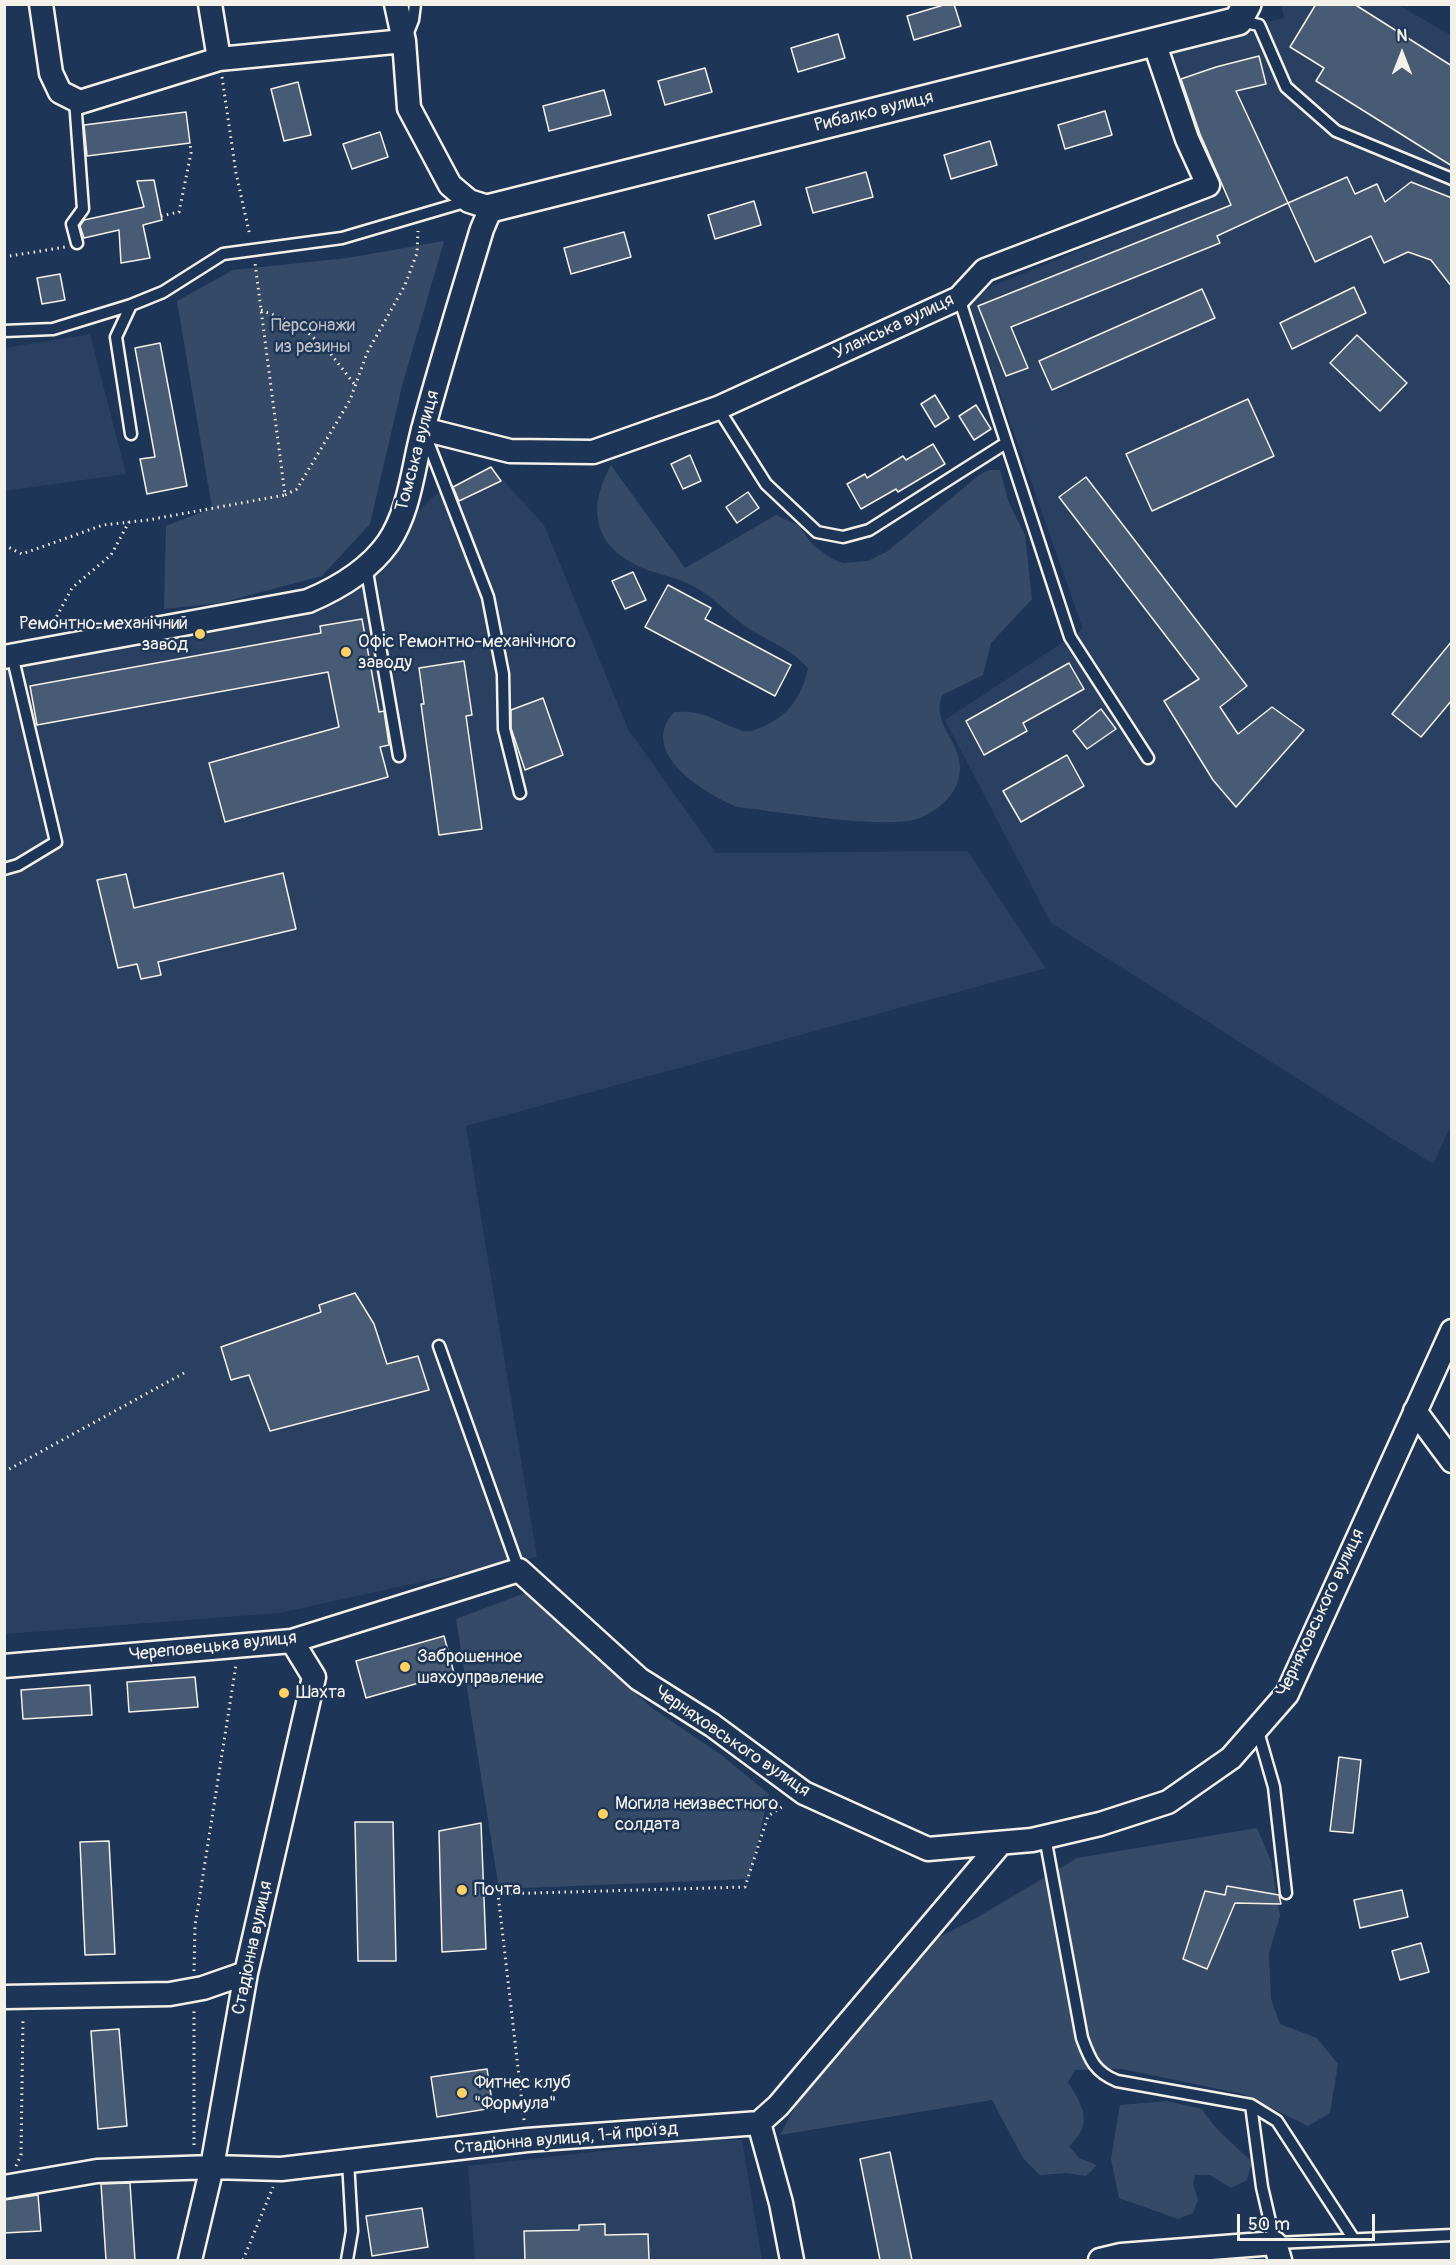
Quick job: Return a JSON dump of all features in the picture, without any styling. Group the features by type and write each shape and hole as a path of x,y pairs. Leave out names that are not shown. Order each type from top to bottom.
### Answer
{"street":[{"path":"41,4 51,73 60,93 80,102 219,59 404,40"},
{"path":"210,4 219,59"},
{"path":"396,4 404,40 409,108 450,185 480,205"},
{"name":"Рибалко вулиця","path":"480,205 1154,42 1242,13"},
{"name":"Уланська вулиця","path":"423,429 510,451 592,452 718,408 959,298 985,270 1208,185 1187,139 1154,42"},
{"name":"Томська вулиця","path":"8,656 308,601 340,587 366,566 387,543 403,514 423,429 482,229 480,205"},
{"name":"Черняховського вулиця","path":"519,1570 639,1679 712,1725 804,1793 928,1849 1045,1838 1168,1802 1231,1758 1287,1694 1452,1331"},
{"path":"1415,1411 1452,1461"},
{"name":"Череповецька вулиця","path":"4,1666 292,1641 519,1570"},
{"name":"Стадіонна вулиця","path":"190,2260 212,2167 246,1973 314,1677 292,1641"},
{"path":"792,2260 782,2203 759,2123 778,2106 1001,1843"},
{"path":"15,1996 170,1994 203,1988 246,1973"},
{"name":"Стадіонна вулиця, 1-й проїзд","path":"6,2187 97,2171 212,2167 281,2169 527,2140 759,2123"},
{"path":"1116,2259 1278,2252"}],"lane":[{"path":"404,40 413,20 415,4"},
{"path":"1242,13 1259,25 1286,87 1336,131 1452,179"},
{"path":"75,99 82,209 72,224 77,243"},
{"path":"4,331 53,329 131,305 163,292 223,254 342,238 419,216 480,205"},
{"path":"959,298 1070,637 1148,758"},
{"path":"131,305 116,337 131,434"},
{"path":"718,408 766,484 817,532 843,537 869,530 1006,443"},
{"path":"423,429 445,491 488,597 503,674 504,729 520,793"},
{"path":"366,566 399,756"},
{"path":"4,869 18,865 56,842 8,656"},
{"path":"439,1346 519,1570"},
{"path":"1257,1728 1274,1787 1286,1893"},
{"path":"1045,1838 1082,2038 1090,2062 1101,2074 1117,2081 1251,2105 1277,2121 1353,2238"},
{"path":"1251,2105 1262,2187 1278,2252 1353,2238 1452,2235"},
{"path":"347,2260 352,2231 348,2161"}],"path":[{"path":"219,59 236,172 253,250 285,495"},
{"path":"161,216 179,212 191,153 190,143"},
{"path":"4,545 22,554 103,525 285,495 297,489 350,400 367,353 405,285 417,253 419,216"},
{"path":"4,257 77,243"},
{"path":"261,310 301,326 330,353 355,385"},
{"path":"46,637 72,588 111,555 129,522"},
{"path":"4,1472 184,1373"},
{"path":"194,1971 195,1926 239,1646"},
{"path":"527,2140 498,1894 746,1887 768,1816 804,1793"},
{"path":"6,2187 21,2155 23,2009 15,1996"},
{"path":"181,2168 194,2154 194,2006"},
{"path":"243,2260 281,2169"}],"shaded area":[{"path":"1281,4 1398,5 1451,35 1452,1123 1433,1164 1051,923 945,720 1083,629 966,297 1224,191 1163,46 1284,18"},
{"path":"90,334 126,474 5,491 5,348"},
{"path":"491,467 544,525 628,729 716,853 968,851 1046,968 466,1126 537,1557 279,1613 5,1634 5,658 348,581 435,495"},
{"path":"709,2139 742,2140 762,2260 475,2260 468,2166"}],"green space":[{"name":"Персонажи из резины","path":"444,241 402,386 370,524 322,576 220,603 164,609 166,526 212,508 177,301 233,270 347,258"},
{"path":"611,465 685,568 776,515 799,526 813,545 832,559 843,563 868,561 888,551 979,475 989,470 1000,470 1009,503 1025,535 1032,599 991,643 983,675 942,695 940,715 956,749 960,768 957,785 942,805 920,818 884,822 832,819 737,807 708,792 679,770 669,756 664,742 665,727 674,712 702,714 743,731 757,729 780,717 793,704 808,668 784,648 741,623 704,593 683,581 634,564 609,545 598,521 597,508 599,494"},
{"path":"525,1593 652,1708 720,1754 769,1794 749,1879 499,1889 456,1619"},
{"path":"1257,1828 1271,1861 1280,1916 1269,1953 1271,1999 1280,2024 1317,2038 1338,2064 1330,2113 1308,2126 1243,2094 1122,2069 1075,2070 1068,2082 1082,2107 1084,2122 1077,2138 1069,2146 1079,2158 1097,2165 1086,2176 1067,2173 1040,2175 1023,2158 992,2100 780,2135 838,2026 910,1952 978,1917 1077,1858"},
{"path":"1167,2101 1202,2109 1219,2131 1252,2162 1247,2180 1231,2188 1210,2175 1195,2175 1193,2184 1198,2200 1193,2213 1178,2219 1119,2198 1111,2159 1120,2105"}],"building":[{"path":"954,4 961,26 914,40 907,16"},
{"path":"1316,4 1354,4 1452,66 1452,166 1316,81 1324,68 1290,47"},
{"path":"838,34 845,58 798,72 791,48"},
{"path":"1259,56 1266,84 1236,91 1288,203 1217,236 1220,243 1011,327 1028,368 1006,376 978,306 1231,205 1200,134 1181,79"},
{"path":"705,68 712,92 665,105 658,81"},
{"path":"298,82 311,135 284,141 271,89"},
{"path":"604,90 611,115 549,131 543,106"},
{"path":"1105,111 1112,135 1065,149 1058,125"},
{"path":"186,112 190,143 87,156 84,125"},
{"path":"380,132 388,157 352,169 343,144"},
{"path":"990,141 997,165 951,179 944,155"},
{"path":"866,172 873,197 813,213 806,188"},
{"path":"1347,177 1355,194 1377,184 1385,202 1411,182 1452,198 1452,287 1431,260 1408,252 1384,263 1371,236 1315,262 1288,203"},
{"path":"154,180 162,220 143,225 150,258 121,263 119,230 84,238 80,226 84,220 144,207 137,181"},
{"path":"754,201 761,225 715,239 708,215"},
{"path":"624,232 631,257 571,274 564,248"},
{"path":"60,274 65,300 42,304 37,278"},
{"path":"1354,287 1366,313 1292,349 1280,323"},
{"path":"1202,289 1215,318 1052,390 1039,361"},
{"path":"1357,335 1407,383 1380,411 1330,363"},
{"path":"160,343 187,486 147,494 140,459 155,457 135,348"},
{"path":"935,395 949,418 935,427 921,404"},
{"path":"1248,399 1274,456 1152,511 1126,454"},
{"path":"976,405 991,429 974,440 959,416"},
{"path":"933,444 945,464 898,492 896,489 861,509 847,484 865,474 867,478 903,456 906,460"},
{"path":"690,455 701,481 683,489 671,464"},
{"path":"491,467 501,481 459,501 453,487"},
{"path":"1086,477 1247,686 1220,707 1238,734 1272,707 1304,730 1236,807 1213,780 1164,701 1199,679 1059,497"},
{"path":"748,492 759,508 737,523 726,507"},
{"path":"633,572 646,600 625,609 612,581"},
{"path":"668,585 711,608 705,619 791,665 775,696 645,627"},
{"path":"362,619 379,712 384,711 389,745 380,747 388,777 225,822 209,763 339,727 328,672 37,725 30,686 321,633 320,626"},
{"path":"1452,641 1452,700 1421,737 1392,714"},
{"path":"464,661 472,715 466,716 482,829 439,835 421,704 424,704 419,668"},
{"path":"1069,663 1084,689 1023,723 1027,731 984,755 966,721"},
{"path":"543,698 563,755 525,770 511,728 511,710"},
{"path":"1101,709 1116,729 1087,749 1073,731"},
{"path":"1067,755 1084,786 1021,822 1003,791"},
{"path":"283,873 296,929 158,962 161,975 141,979 137,964 118,968 97,880 126,874 134,908"},
{"path":"355,1293 374,1324 387,1364 418,1356 429,1390 270,1431 249,1375 231,1380 221,1347 321,1312 319,1305"},
{"name":"Заброшенное шахоуправление","path":"444,1636 454,1673 366,1698 356,1661"},
{"path":"195,1677 198,1707 129,1712 127,1682"},
{"path":"90,1685 92,1715 23,1719 21,1690"},
{"path":"1339,1757 1361,1760 1353,1833 1330,1831"},
{"path":"355,1822 393,1822 396,1961 358,1961"},
{"name":"Почта","path":"481,1823 486,1949 442,1952 439,1831"},
{"path":"109,1841 115,1954 85,1955 80,1842"},
{"path":"1227,1886 1279,1895 1281,1904 1235,1903 1207,1969 1183,1959 1205,1891 1225,1895"},
{"path":"1402,1890 1408,1917 1360,1928 1354,1900"},
{"path":"1421,1943 1429,1972 1400,1980 1392,1951"},
{"path":"119,2029 127,2126 98,2129 91,2031"},
{"name":"Фитнес клуб \"Формула\"","path":"487,2069 493,2108 437,2117 431,2077"},
{"path":"890,2152 912,2260 880,2260 860,2159"},
{"path":"130,2183 135,2260 106,2260 101,2184"},
{"path":"38,2195 41,2231 4,2233 4,2200"},
{"path":"422,2208 428,2247 372,2256 366,2216"},
{"path":"605,2224 605,2235 648,2234 649,2260 525,2260 524,2231 579,2230 579,2225"}],"place":[{"name":"Ремонтно-механічний завод","path":"200,634"},
{"name":"Офіс Ремонтно-механічного заводу","path":"346,652"},
{"name":"Заброшенное шахоуправление","path":"405,1667"},
{"name":"Шахта","path":"284,1693"},
{"name":"Могила неизвестного солдата","path":"603,1814"},
{"name":"Почта","path":"462,1890"},
{"name":"Фитнес клуб \"Формула\"","path":"462,2093"}]}
